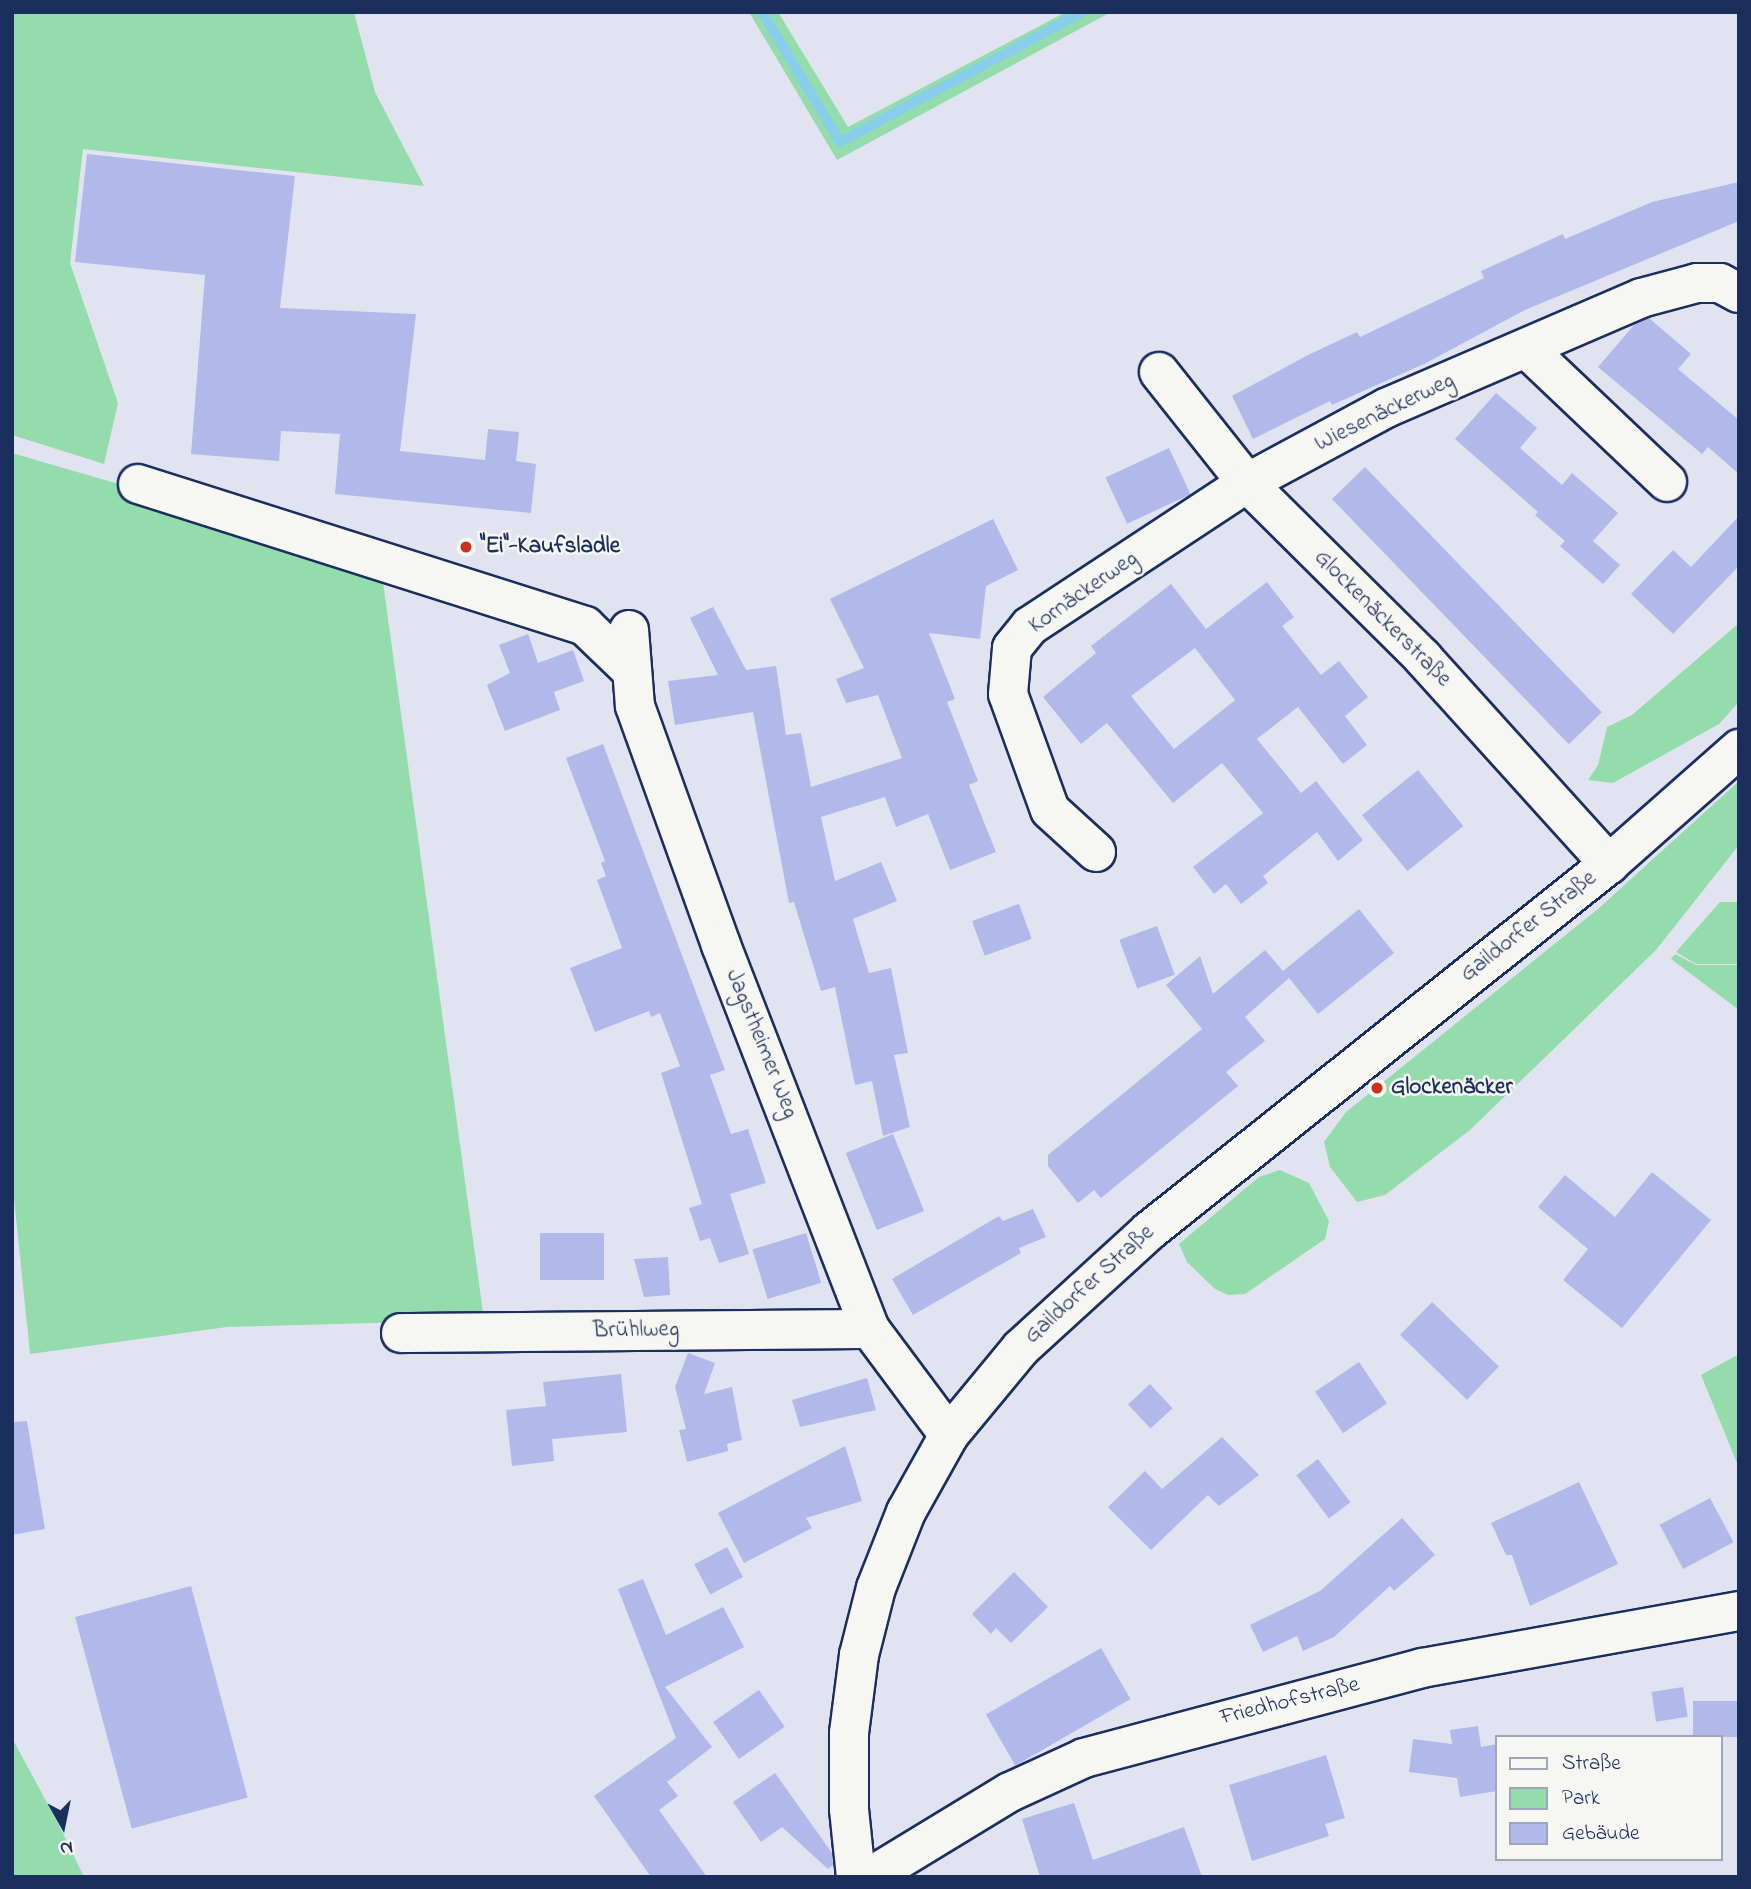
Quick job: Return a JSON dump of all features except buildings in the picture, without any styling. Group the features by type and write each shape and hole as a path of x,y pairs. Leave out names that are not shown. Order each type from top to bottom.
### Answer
{"street":[{"name":"Wiesenäckerweg","path":"1247,483 1386,408 1641,298 1697,283 1720,284 1739,293"},
{"path":"1527,349 1667,482"},
{"name":"Glockenäckerstraße","path":"1159,372 1247,483 1423,658 1609,864"},
{"name":"Kornäckerweg","path":"1096,852 1050,810 1008,694 1012,648 1030,626 1247,483"},
{"path":"138,484 585,626 632,671"},
{"name":"Jagstheimer Weg","path":"629,630 635,706 721,945 870,1329 949,1435"},
{"name":"Gaildorfer Straße","path":"856,1877 849,1809 849,1746 859,1655 876,1588 906,1512 949,1435 1021,1348 1149,1231 1609,864 1739,749"},
{"name":"Brühlweg","path":"401,1333 870,1329"},
{"name":"Friedhofstraße","path":"870,1877 1010,1791 1084,1758 1422,1668 1739,1611"}],"green space":[{"path":"12,12 354,12 375,92 424,186 83,149 70,263 118,403 104,464 12,435"},
{"path":"749,12 778,12 848,127 1066,12 1111,12 837,160"},
{"path":"12,453 380,560 484,1320 227,1327 30,1354 12,1179"},
{"path":"1739,623 1739,702 1719,724 1613,783 1588,780 1598,765 1607,727 1632,715"},
{"path":"1739,781 1739,845 1656,950 1470,1130 1385,1195 1357,1202 1330,1167 1324,1142 1346,1112 1598,909"},
{"path":"1720,902 1739,902 1739,964 1696,964 1676,952"},
{"path":"1675,954 1696,965 1739,965 1739,1010 1671,959"},
{"path":"1280,1170 1309,1183 1329,1221 1325,1239 1245,1294 1228,1295 1215,1289 1187,1262 1179,1244 1259,1177"},
{"path":"1739,1354 1739,1468 1701,1375"},
{"path":"12,1738 58,1823 84,1877 12,1877"}],"waterway":[{"path":"762,12 840,142 1082,12"}],"place":[{"name":"\"Ei\"-Kaufsladle","path":"466,547"},
{"name":"Glockenäcker","path":"1377,1088"}]}
